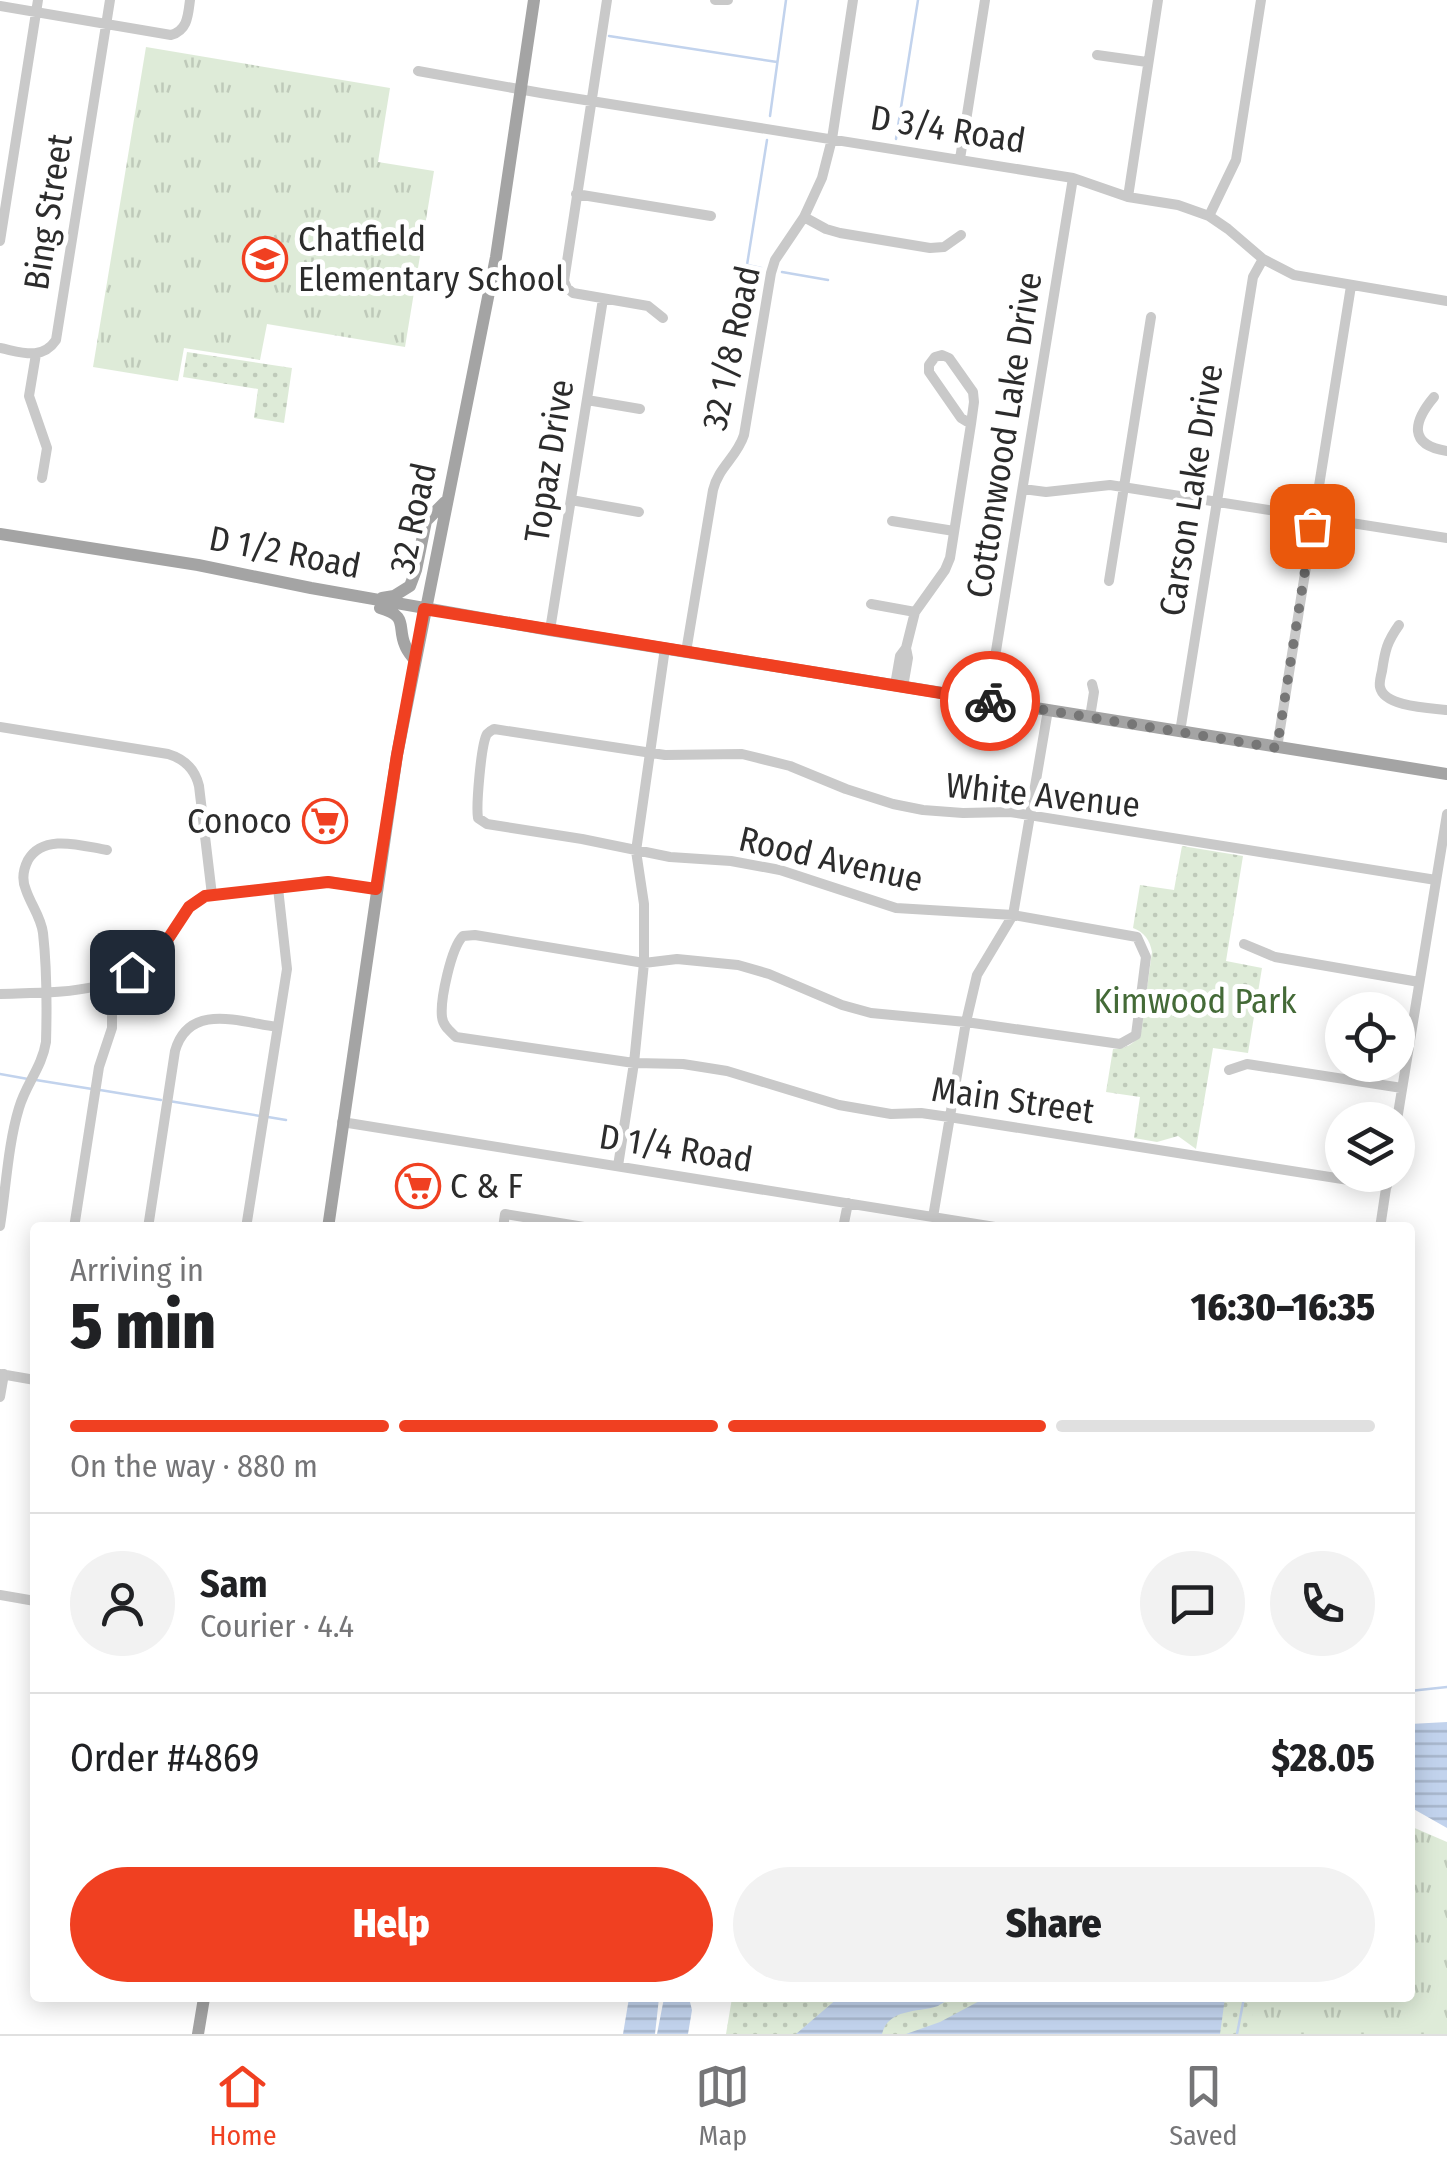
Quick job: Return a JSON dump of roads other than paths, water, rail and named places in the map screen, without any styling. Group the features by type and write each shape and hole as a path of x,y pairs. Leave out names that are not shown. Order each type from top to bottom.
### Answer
{"main road":[{"name":"32 Road","path":"329,1222 376,889 414,659 496,257 534,0"},
{"path":"375,600 394,596 410,586 426,520 447,500"},
{"name":"D 1/2 Road","path":"0,534 198,565 550,630 1447,774"},
{"path":"347,595 358,603 391,611 400,621 404,643 414,659"},
{"path":"198,2034 203,2002"}],"street":[{"name":"Bing Street","path":"42,478 47,448 29,396 36,354 47,350 56,340 110,0"},
{"path":"0,6 37,6 106,23 176,34 185,26 190,0"},
{"path":"607,0 564,282 573,294 648,306 663,318"},
{"path":"715,0 728,0"},
{"name":"32 1/8 Road","path":"686,652 713,490 719,472 740,448 744,436 771,273 822,178 853,0"},
{"path":"960,159 985,0"},
{"path":"1128,197 1158,0"},
{"path":"1208,216 1236,160 1261,0"},
{"path":"0,241 37,6"},
{"path":"1097,55 1147,62"},
{"name":"D 3/4 Road","path":"418,70 1073,178 1128,197 1178,205 1208,216 1263,259 1305,278 1447,302"},
{"name":"Cottonwood Lake Drive","path":"988,700 1073,178"},
{"path":"576,194 710,216"},
{"path":"804,217 840,233 930,248 944,247 960,236"},
{"name":"Carson Lake Drive","path":"1180,732 1253,276 1263,259"},
{"path":"1277,748 1351,286"},
{"name":"Topaz Drive","path":"550,630 603,300"},
{"path":"1109,581 1151,317"},
{"path":"0,348 36,354"},
{"path":"899,686 900,656 906,648 914,612 950,558 971,424 974,402 973,392 949,358 934,357 929,372 961,418 971,424"},
{"path":"1434,397 1422,412 1419,433 1429,448 1447,451"},
{"path":"587,400 640,409"},
{"path":"1024,489 1046,492 1098,484 1124,486 1447,538"},
{"path":"571,500 640,512"},
{"path":"892,521 954,531"},
{"path":"871,604 914,612"},
{"path":"1399,626 1386,644 1381,692 1395,702 1447,710"},
{"path":"618,1166 644,963 644,904 636,851 665,648"},
{"path":"1090,718 1092,684"},
{"path":"933,1217 977,975 1013,916 1048,710"},
{"path":"0,726 168,754 185,762 199,786 212,895"},
{"name":"White Avenue","path":"494,728 649,753 742,754 790,766 893,804 924,810 1010,812 1436,880"},
{"name":"Rood Avenue","path":"494,728 484,745 476,808 478,818 488,824 670,857 730,860 780,870 896,908 1013,916 1137,937 1146,957 1136,1035 1120,1044 966,1022"},
{"path":"1400,1102 1447,814"},
{"path":"0,1226 17,1115 45,1052 42,928 24,886 26,866 37,850 49,844 107,850"},
{"path":"0,994 78,991 132,972 168,941 189,907 212,895 328,882 376,889"},
{"path":"247,1222 287,969 278,888"},
{"name":"Main Street","path":"644,963 463,936 452,954 442,1019 456,1037 634,1063 683,1064 727,1071 839,1105 891,1114 921,1113 1325,1171"},
{"path":"1244,944 1275,957 1419,982"},
{"path":"644,963 677,959 738,965 870,1013 966,1022"},
{"path":"75,1222 99,1066 112,1028 105,984"},
{"path":"149,1222 176,1051 183,1033 212,1018 278,1028"},
{"path":"1229,1070 1247,1064 1402,1088"},
{"name":"D 1/4 Road","path":"342,1122 964,1222"},
{"path":"1381,1222 1386,1192"},
{"path":"844,1222 848,1203"},
{"path":"504,1222 506,1214 554,1222"},
{"path":"0,1397 2,1374 30,1379"},
{"path":"0,1595 30,1600"}],"water":[{"path":"1447,1722 1447,1828 1415,1810 1415,1724"},
{"path":"628,2002 659,2002 655,2034 623,2034"},
{"path":"663,2002 690,2002 688,2034 657,2034"},
{"path":"833,2002 946,2002 897,2016 882,2034 796,2034"},
{"path":"978,2002 1224,2002 1220,2034 906,2034"}],"waterway":[{"path":"770,116 786,0"},
{"path":"896,139 918,0"},
{"path":"609,36 777,62"},
{"path":"761,268 747,265 767,140"},
{"path":"782,272 828,280"},
{"path":"0,1074 28,1079"},
{"path":"36,1080 92,1089"},
{"path":"100,1090 161,1100"},
{"path":"169,1101 260,1116"},
{"path":"268,1117 286,1120"},
{"path":"1415,1690 1447,1687"},
{"path":"1237,2034 1243,2002"}],"place":[{"name":"Chatfield Elementary School","path":"265,259"},
{"name":"Conoco","path":"325,821"},
{"name":"C & F","path":"418,1186"}],"park label":[{"name":"Kimwood Park","path":"1195,1001"}]}
